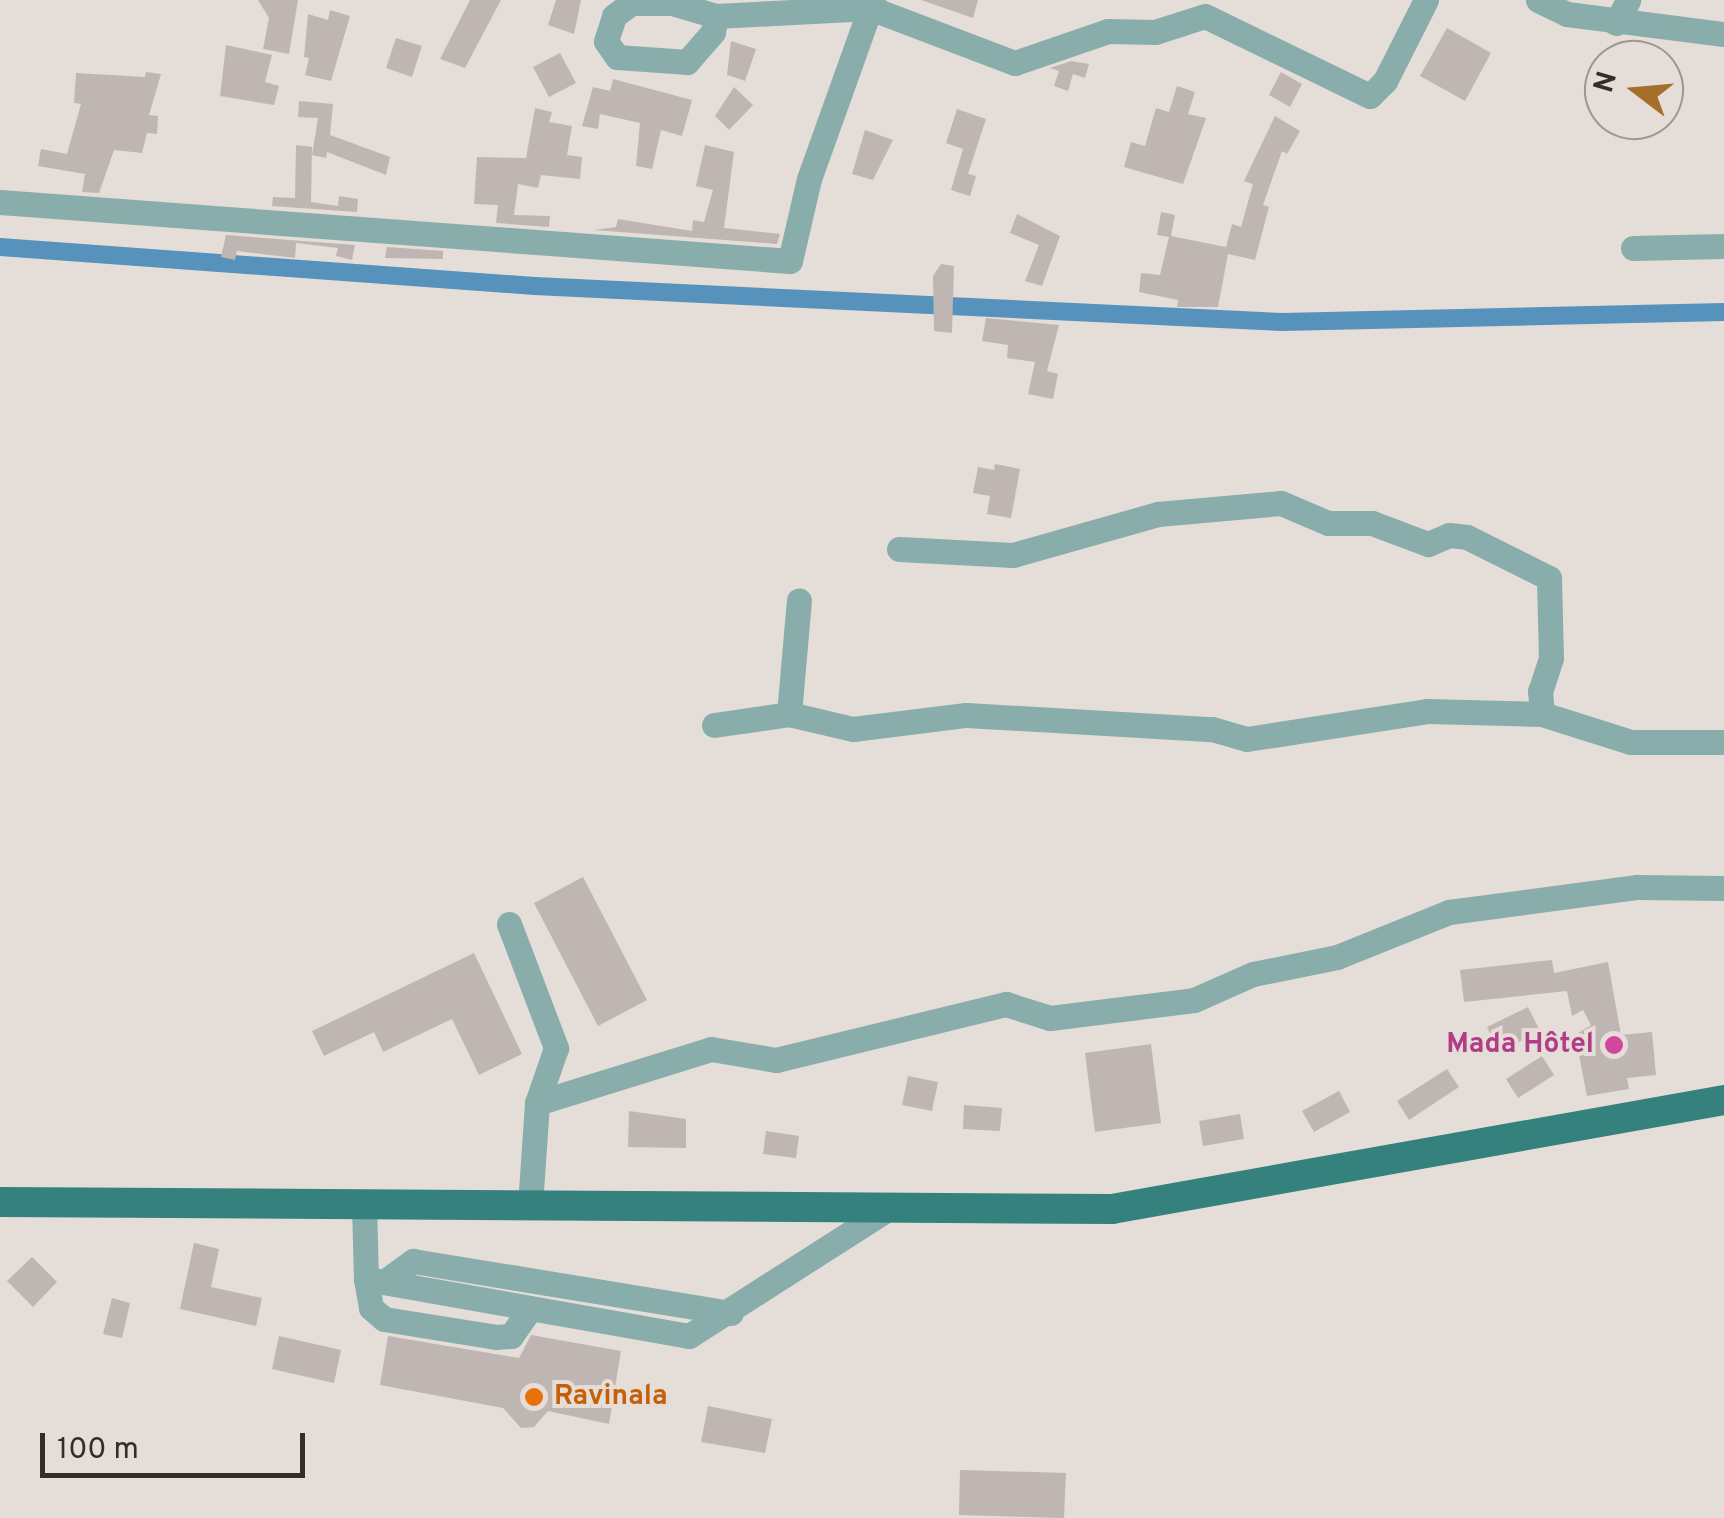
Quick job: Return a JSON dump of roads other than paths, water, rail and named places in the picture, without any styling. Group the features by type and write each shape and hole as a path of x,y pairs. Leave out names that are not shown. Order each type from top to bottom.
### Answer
{"main road":[{"path":"0,1202 1147,1206 1724,1100"}],"street":[{"path":"716,16 872,4 1016,63 1108,31 1155,32 1205,16 1370,96 1385,82 1426,0"},
{"path":"1538,0 1566,14 1622,11 1724,34"},
{"path":"0,202 790,261 872,4"},
{"path":"1633,248 1724,246"},
{"path":"899,549 1013,555 1158,514 1281,502 1328,523 1372,523 1428,544 1450,535 1467,537 1549,578 1551,658 1540,692 1542,714"},
{"path":"789,714 799,600"},
{"path":"714,724 789,714 853,729 966,716 1212,730 1248,739 1427,711 1542,714 1631,742 1724,742"},
{"path":"537,1103 712,1049 776,1060 1006,1004 1050,1018 1194,1000 1254,974 1338,957 1449,912 1638,887 1724,888"},
{"path":"509,924 556,1048 537,1103 530,1204"},
{"path":"364,1204 375,1280 371,1308 384,1319 496,1338 511,1336 530,1309"},
{"path":"375,1280 690,1336 892,1206"},
{"path":"375,1280 413,1261 730,1312"}],"waterway":[{"path":"0,247 535,286 1282,322 1724,312"}],"place":[{"name":"Mada Hôtel","path":"1614,1045"},
{"name":"Ravinala","path":"534,1397"}]}
